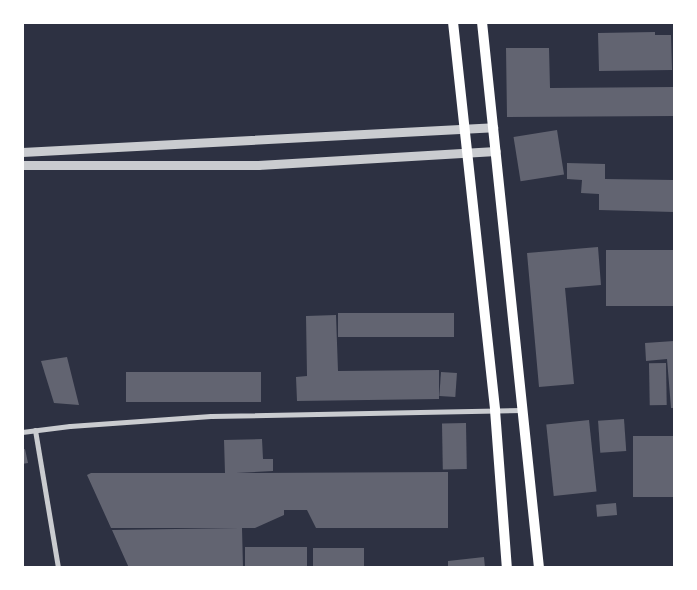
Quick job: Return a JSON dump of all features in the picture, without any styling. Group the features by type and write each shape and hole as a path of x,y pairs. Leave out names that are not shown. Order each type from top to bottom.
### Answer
{"main road":[{"path":"453,22 495,410 507,568"},
{"path":"482,22 539,568"}],"street":[{"path":"22,152 493,127"},
{"path":"22,166 258,165 496,151"},
{"path":"22,432 210,416 523,410"},
{"path":"35,430 58,568"}],"building":[{"path":"655,32 655,35 671,35 672,70 599,71 598,33"},
{"path":"506,48 549,48 550,88 674,87 674,116 507,117"},
{"path":"557,130 564,174 521,181 514,137"},
{"path":"567,163 605,164 605,179 674,180 674,212 599,210 599,194 581,193 582,180 567,179"},
{"path":"598,247 601,285 565,288 574,384 539,387 527,253"},
{"path":"606,250 674,250 674,306 606,306"},
{"path":"338,313 454,313 454,337 338,337"},
{"path":"336,315 338,371 439,370 439,399 297,401 296,377 307,376 306,316"},
{"path":"674,341 674,408 671,408 667,359 646,361 645,343"},
{"path":"67,357 79,405 54,403 41,361"},
{"path":"649,363 666,363 667,405 650,405"},
{"path":"126,372 261,372 261,402 126,402"},
{"path":"441,372 457,373 455,397 439,396"},
{"path":"624,419 626,451 600,453 598,421"},
{"path":"589,420 597,492 554,496 546,424"},
{"path":"442,423 466,423 467,469 443,469"},
{"path":"633,436 674,436 674,497 633,497"},
{"path":"262,439 263,459 273,459 273,471 236,473 448,472 448,528 316,528 307,510 284,510 284,515 255,528 242,528 243,568 129,568 112,530 239,528 111,528 87,475 91,473 225,473 224,440"},
{"path":"25,449 28,463 22,464 22,450"},
{"path":"616,503 617,515 597,517 596,505"},
{"path":"245,547 307,547 307,568 245,568"},
{"path":"313,548 364,548 364,568 313,568"},
{"path":"484,557 485,568 448,568 448,561"}]}
